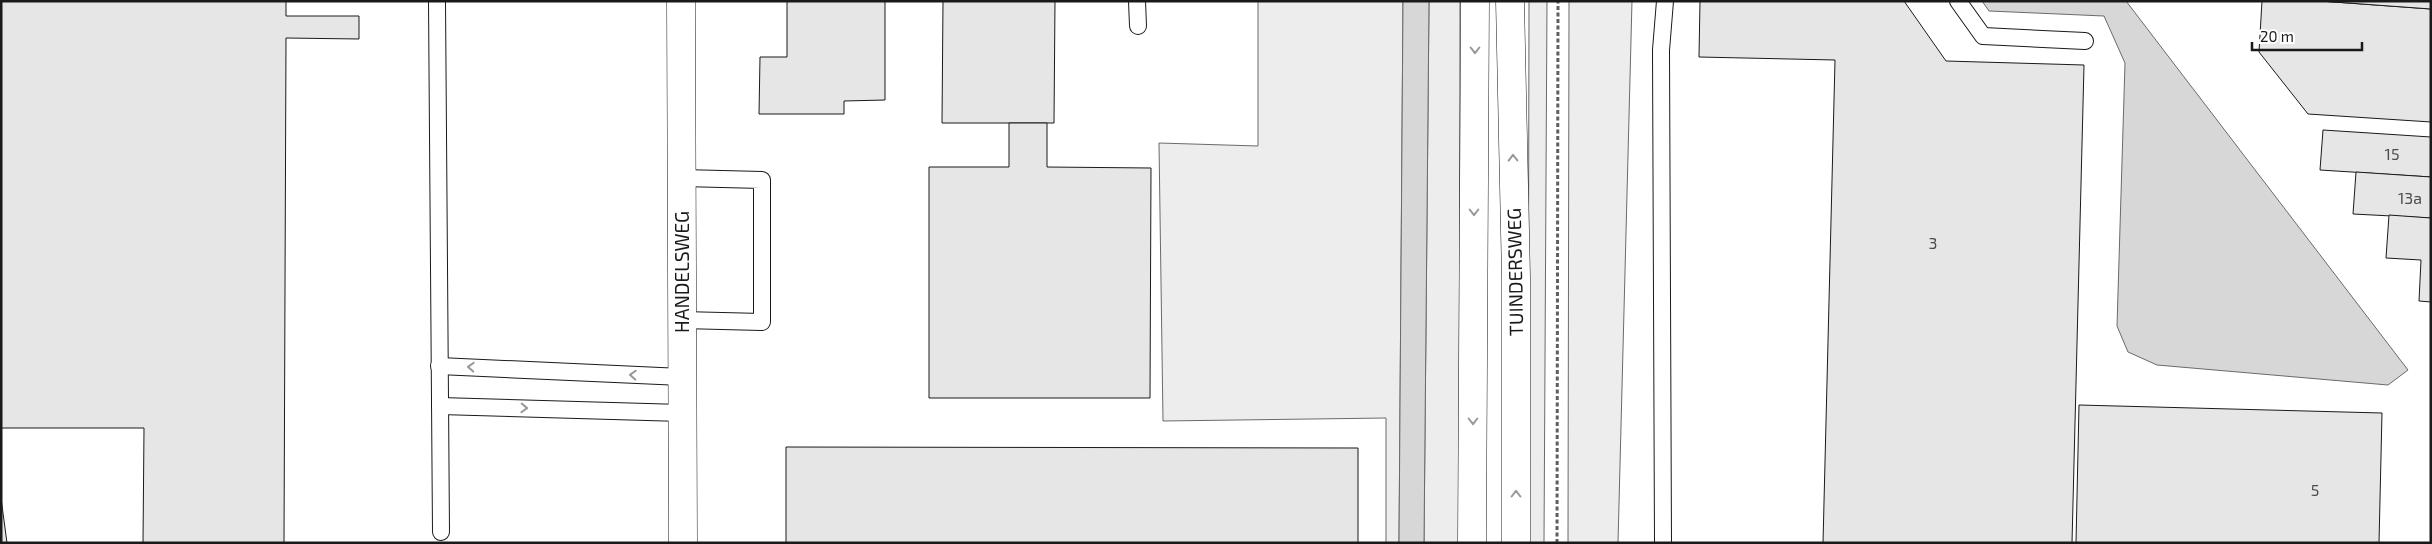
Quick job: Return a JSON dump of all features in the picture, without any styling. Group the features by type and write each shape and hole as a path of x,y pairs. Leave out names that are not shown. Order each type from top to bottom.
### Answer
{"main road":[{"name":"HANDELSWEG","path":"681,1 683,543"},
{"path":"1472,543 1476,1"},
{"name":"TUINDERSWEG","path":"1510,1 1516,277 1516,543"}],"lane":[{"path":"437,1 441,532"},
{"path":"1137,1 1138,26"},
{"path":"1662,543 1661,50 1665,1"},
{"path":"1958,1 1983,36 2085,41"},
{"path":"682,178 762,180 762,322 682,320"},
{"path":"440,366 682,377"},
{"path":"440,406 682,413"}],"path":[{"path":"1557,543 1558,1"}],"shaded area":[{"path":"1258,1 1403,1 1399,543 1386,543 1386,418 1163,421 1159,143 1258,146"},
{"path":"1403,1 1429,1 1424,543 1399,543"},
{"path":"1429,1 1460,1 1459,543 1424,543"},
{"path":"1529,1 1547,1 1544,543 1528,543"},
{"path":"1569,1 1632,1 1618,543 1568,543"},
{"path":"1982,1 2126,1 2408,370 2388,385 2157,365 2128,352 2117,326 2125,63 2104,16 1989,11"}],"building":[{"path":"1,1 286,1 286,16 359,16 359,39 286,38 284,543 143,543 144,428 1,428"},
{"path":"787,1 885,1 885,100 844,101 844,114 759,114 760,57 787,57"},
{"path":"943,1 1055,1 1054,123 942,123"},
{"path":"1700,1 1904,1 1946,61 2084,65 2072,543 1823,543 1835,60 1699,57"},
{"path":"2262,1 2320,1 2431,9 2431,122 2308,114 2259,52"},
{"path":"2320,1 2431,1 2431,9"},
{"path":"1009,123 1047,123 1047,167 1151,168 1150,398 929,398 929,167 1009,167"},
{"path":"2323,130 2431,137 2431,177 2320,170"},
{"path":"2356,172 2431,177 2431,218 2353,214"},
{"path":"2389,215 2431,218 2431,302 2419,301 2421,260 2386,258"},
{"path":"2079,405 2382,413 2379,543 2076,543"},
{"path":"786,447 1358,448 1358,543 786,543"},
{"path":"1,498 7,543 1,543"}]}
